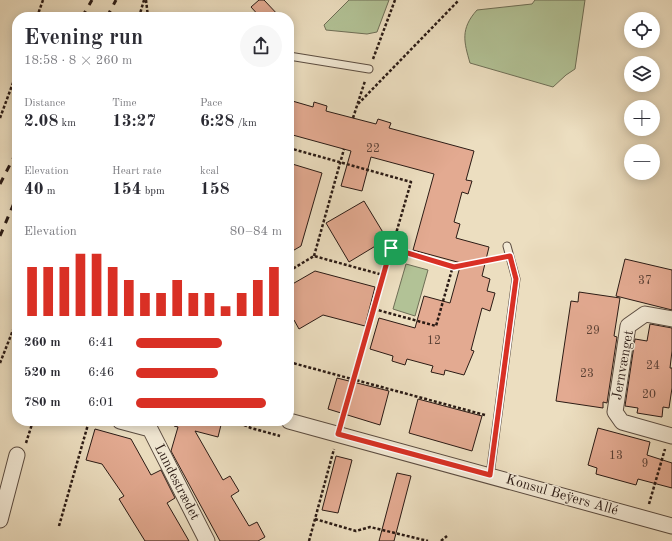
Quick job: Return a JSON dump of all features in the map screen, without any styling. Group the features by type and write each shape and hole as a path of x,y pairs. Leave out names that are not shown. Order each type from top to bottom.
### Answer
{"street":[{"name":"Jernvænget","path":"670,436 622,422 615,412 628,326 644,314 672,319"},
{"name":"Konsul Beÿers Allé","path":"294,422 672,526"},
{"name":"Lundestrædet","path":"139,426 150,429 207,541"},
{"path":"0,520 21,450"}],"lane":[{"path":"294,57 369,69"},
{"path":"490,475 516,279 507,246"}],"path":[{"path":"39,12 43,0"},
{"path":"141,12 145,0"},
{"path":"145,0 147,12"},
{"path":"358,104 459,0"},
{"path":"0,118 12,86"},
{"path":"294,149 411,182 383,274 309,541"},
{"path":"294,268 314,256 344,149"},
{"path":"391,248 453,266 510,256"},
{"path":"314,256 383,274"},
{"path":"374,308 436,326 453,266"},
{"path":"0,363 12,333"},
{"path":"294,363 497,418"},
{"path":"21,450 31,426"},
{"path":"59,526 88,426"},
{"path":"649,504 670,436"},
{"path":"315,519 356,531 370,526 428,541"},
{"path":"441,541 447,536"}],"green space":[{"path":"349,0 389,0 377,32 367,34 326,30 324,25"},
{"path":"535,0 585,0 575,69 553,87 470,63 466,49 465,36 468,23 477,10 532,4"},
{"path":"406,264 428,270 415,316 393,309"}],"building":[{"path":"259,0 264,0 275,12 256,12 251,7"},
{"path":"294,101 313,107 314,102 327,106 326,111 376,124 378,119 391,123 389,128 474,151 466,180 472,181 468,194 462,192 454,222 460,224 456,238 489,247 482,276 490,279 487,291 495,293 490,311 482,308 471,350 474,351 464,375 445,370 444,375 431,372 433,366 407,359 405,365 392,361 393,356 370,349 379,318 415,328 424,296 450,303 461,263 413,250 434,174 371,157 362,191 341,186 351,151 294,135"},
{"path":"294,165 322,173 301,246 294,250"},
{"path":"364,201 387,239 349,262 326,223"},
{"path":"625,259 672,270 672,310 616,296"},
{"path":"315,271 375,287 365,326 323,315 299,329 294,320 294,283"},
{"path":"579,292 620,298 614,336 617,337 607,403 603,402 603,408 556,401 571,301 578,302"},
{"path":"650,324 672,328 670,368 672,368 672,388 669,408 663,407 662,417 637,413 638,408 625,406 635,339 647,341"},
{"path":"337,378 389,391 380,425 328,409"},
{"path":"418,399 482,416 472,451 409,433"},
{"path":"174,426 221,426 218,437 195,431 223,480 230,476 239,491 231,496 249,526 257,522 265,537 258,541 220,541 171,451 178,427"},
{"path":"598,428 650,442 647,455 672,463 672,488 638,479 636,485 596,474 597,468 588,465"},
{"path":"95,429 131,439 151,475 161,470 175,498 167,503 189,541 145,541 119,499 124,496 102,464 86,460"},
{"path":"336,456 352,460 338,513 322,510"},
{"path":"397,473 411,476 394,541 379,541"}],"railway":[{"path":"85,12 92,0"},
{"path":"110,12 116,0"},
{"path":"0,184 12,161"},
{"path":"0,236 12,208"}],"route":[{"path":"391,248 454,267 510,256 516,279 490,475 338,434 391,248"}]}
